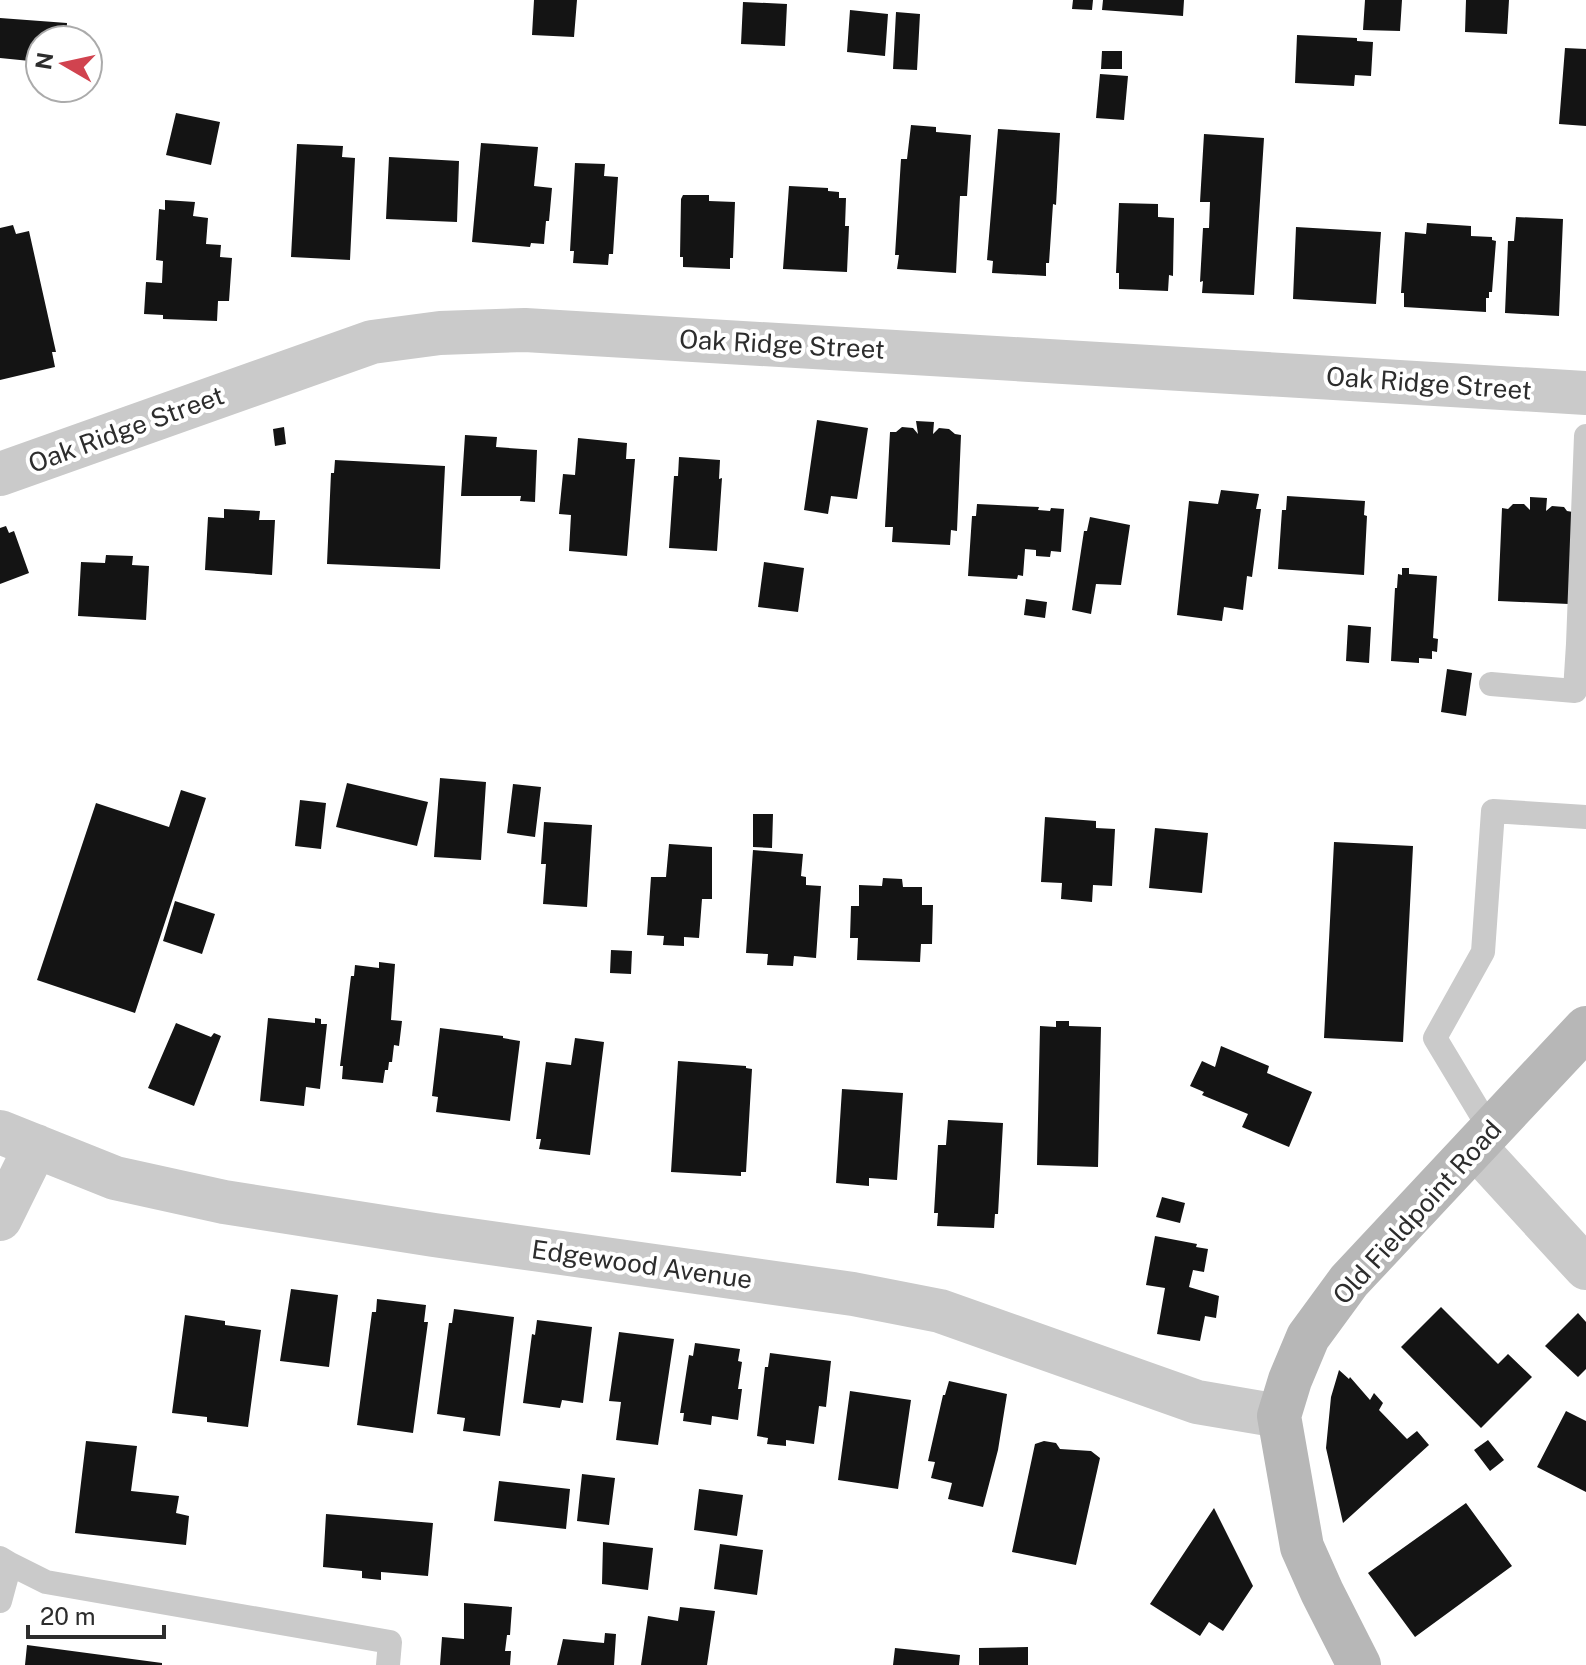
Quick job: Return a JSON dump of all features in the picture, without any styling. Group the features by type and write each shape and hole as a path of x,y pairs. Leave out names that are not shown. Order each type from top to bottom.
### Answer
{"main road":[{"name":"Old Fieldpoint Road","path":"1279,1416 1308,1337 1349,1281 1586,1028"},
{"path":"1279,1416 1302,1547 1355,1663"}],"street":[{"name":"Oak Ridge Street","path":"0,474 372,342 440,333 525,330 1586,393"},
{"path":"0,1219 18,1139"},
{"name":"Edgewood Avenue","path":"18,1139 115,1178 224,1202 419,1233 853,1294 940,1311 1197,1402 1279,1416"},
{"path":"1483,1139 1586,1268"}],"lane":[{"path":"1491,684 1575,691 1582,644 1586,436"},
{"path":"1483,1139 1435,1038 1483,952 1493,811 1586,817"},
{"path":"0,1601 5,1561 46,1582 390,1642 388,1665"}],"building":[{"path":"534,0 577,0 574,37 532,35"},
{"path":"1073,0 1093,0 1092,10 1072,9"},
{"path":"1103,0 1184,0 1183,16 1102,10"},
{"path":"1365,0 1402,0 1400,31 1363,30"},
{"path":"1466,0 1509,0 1507,34 1465,32"},
{"path":"743,2 787,4 785,46 741,44"},
{"path":"850,10 888,14 885,56 847,52"},
{"path":"896,12 920,14 917,70 893,69"},
{"path":"0,18 67,23 24,24 24,60 0,58"},
{"path":"1297,35 1357,38 1357,41 1373,42 1371,76 1355,75 1354,86 1295,83"},
{"path":"1565,48 1586,49 1586,126 1559,124"},
{"path":"1102,51 1122,51 1122,69 1101,69"},
{"path":"1100,74 1128,76 1124,120 1096,118"},
{"path":"176,113 220,122 211,165 166,155"},
{"path":"911,125 936,127 936,132 971,135 967,196 960,196 956,273 897,269 899,255 895,255 901,159 907,159"},
{"path":"998,129 1060,133 1056,205 1053,204 1046,276 992,273 993,261 987,260"},
{"path":"1204,134 1264,138 1254,295 1202,293 1203,228 1209,228 1210,202 1200,202"},
{"path":"481,143 538,147 534,186 552,188 544,244 531,243 530,247 472,242"},
{"path":"297,144 343,146 342,157 355,158 350,260 291,257"},
{"path":"389,157 459,161 457,222 386,219"},
{"path":"575,163 605,164 604,176 618,177 613,254 609,254 608,265 573,263 574,251 570,251"},
{"path":"789,186 828,188 828,191 839,192 839,198 846,198 845,226 849,226 847,272 783,269"},
{"path":"683,195 709,195 709,201 735,202 730,269 683,267 683,257 680,257"},
{"path":"165,200 195,202 193,216 208,218 206,244 221,245 220,257 232,258 229,301 218,301 217,321 163,319 163,315 144,314 146,282 162,283 163,261 156,260 159,209 165,210"},
{"path":"1119,203 1158,204 1158,217 1174,218 1173,276 1169,275 1168,291 1119,289 1119,273 1116,273"},
{"path":"1516,217 1563,219 1559,316 1505,313 1508,241 1514,241"},
{"path":"1427,223 1471,226 1471,236 1492,237 1496,241 1492,292 1486,298 1486,312 1404,307 1404,293 1401,293 1405,232 1426,234"},
{"path":"13,225 16,234 29,231 56,352 52,352 55,367 0,380 0,228"},
{"path":"1296,227 1381,232 1376,304 1293,299"},
{"path":"817,420 868,428 857,499 831,496 828,514 804,510"},
{"path":"916,421 934,422 933,434 939,428 961,435 957,531 951,530 950,545 892,542 893,527 885,527 890,432 902,427 913,428 918,434"},
{"path":"284,427 286,444 275,446 273,429"},
{"path":"465,435 497,437 496,447 537,450 535,502 520,501 521,496 461,496"},
{"path":"578,438 627,443 626,459 635,459 627,556 569,551 571,515 559,514 563,474 575,475"},
{"path":"679,457 720,460 719,479 722,478 717,551 669,548 674,476 678,476"},
{"path":"335,460 445,466 440,569 327,564 331,473 334,473"},
{"path":"1221,490 1259,494 1256,509 1261,509 1252,577 1247,576 1243,610 1224,607 1222,621 1177,615 1189,501 1218,504"},
{"path":"1287,496 1365,501 1364,575 1278,569 1282,510 1286,510"},
{"path":"1530,497 1547,498 1546,511 1552,506 1573,512 1569,604 1498,601 1502,508 1524,504 1530,510"},
{"path":"977,504 1039,507 1038,510 1050,511 1051,508 1064,509 1061,552 1051,551 1050,557 1036,556 1036,550 1025,549 1023,576 1018,575 1017,579 968,576 972,516 976,516"},
{"path":"224,509 260,511 259,520 275,520 272,575 205,570 208,517 224,518"},
{"path":"1090,517 1130,525 1121,585 1096,584 1091,614 1072,610 1084,531 1087,531"},
{"path":"6,526 9,533 14,531 29,573 0,584 0,528"},
{"path":"106,555 133,556 132,565 149,566 146,620 78,616 81,562 105,563"},
{"path":"764,562 804,568 798,612 758,607"},
{"path":"1402,568 1409,568 1409,574 1437,576 1433,638 1438,639 1437,652 1432,651 1432,659 1419,658 1419,663 1391,661 1395,588"},
{"path":"1026,599 1047,602 1045,618 1024,615"},
{"path":"1348,625 1371,627 1369,663 1346,661"},
{"path":"1447,669 1472,673 1466,716 1441,712"},
{"path":"440,778 486,782 481,860 434,857"},
{"path":"347,783 428,802 417,846 336,827"},
{"path":"513,784 541,787 535,837 507,833"},
{"path":"181,790 206,798 135,1013 37,980 96,803 169,827"},
{"path":"300,800 326,803 321,849 295,846"},
{"path":"753,814 773,814 772,848 753,847"},
{"path":"1045,817 1096,821 1096,828 1115,829 1112,886 1093,885 1092,902 1061,899 1062,883 1041,882"},
{"path":"544,822 592,825 587,907 543,904 546,864 541,864"},
{"path":"1155,828 1208,833 1202,893 1149,888"},
{"path":"1334,842 1413,846 1403,1042 1324,1038"},
{"path":"669,844 712,847 712,899 702,899 699,938 684,937 684,946 663,945 664,936 647,935 651,877 666,877"},
{"path":"753,850 803,854 801,876 806,877 806,885 821,886 816,958 794,956 793,966 767,965 768,954 746,953"},
{"path":"883,878 902,879 903,887 922,887 922,905 933,905 932,944 921,944 920,962 857,960 858,938 850,938 851,906 859,906 859,885 882,886"},
{"path":"175,901 215,914 202,954 163,941"},
{"path":"611,950 632,951 631,974 610,973"},
{"path":"379,962 395,964 391,1020 402,1021 399,1046 394,1045 392,1062 385,1070 383,1083 342,1079 343,1066 340,1066 351,976 354,976 355,965 379,968"},
{"path":"268,1018 315,1023 315,1018 321,1019 321,1024 327,1024 320,1089 306,1087 304,1106 260,1101"},
{"path":"1056,1021 1069,1021 1069,1026 1101,1027 1098,1167 1037,1165 1040,1026 1056,1027"},
{"path":"176,1023 211,1037 214,1033 221,1036 194,1106 148,1088"},
{"path":"440,1028 520,1041 510,1121 436,1112 438,1097 432,1096"},
{"path":"575,1038 604,1042 590,1155 539,1149 541,1139 536,1139 546,1062 571,1065"},
{"path":"1221,1046 1269,1066 1267,1073 1312,1092 1289,1147 1242,1127 1248,1114 1202,1095 1204,1092 1190,1086 1202,1061 1215,1067"},
{"path":"678,1061 752,1069 746,1172 741,1172 741,1176 671,1172"},
{"path":"842,1089 903,1093 897,1180 869,1178 869,1186 836,1183"},
{"path":"948,1120 1003,1123 998,1214 995,1214 994,1228 937,1226 938,1213 934,1213 938,1145 946,1145"},
{"path":"1162,1197 1185,1203 1180,1223 1156,1217"},
{"path":"1155,1236 1208,1249 1204,1272 1193,1270 1189,1287 1219,1296 1216,1318 1205,1316 1200,1341 1157,1334 1165,1288 1146,1285"},
{"path":"291,1289 338,1295 329,1367 280,1361"},
{"path":"377,1299 426,1305 424,1322 428,1322 413,1433 357,1425 372,1312 376,1312"},
{"path":"1441,1307 1498,1364 1508,1354 1532,1377 1481,1428 1401,1347"},
{"path":"454,1309 514,1317 500,1436 463,1431 465,1418 437,1414 449,1323 452,1323"},
{"path":"1578,1313 1586,1322 1586,1369 1578,1377 1545,1346"},
{"path":"185,1315 261,1330 248,1427 207,1422 207,1417 172,1413"},
{"path":"537,1320 592,1327 583,1403 562,1400 560,1408 523,1403 532,1334 535,1335"},
{"path":"619,1332 674,1339 658,1445 616,1440 621,1402 609,1401"},
{"path":"695,1343 740,1349 738,1361 742,1362 738,1389 742,1389 738,1420 712,1416 711,1425 683,1421 684,1413 680,1413 689,1355 693,1356"},
{"path":"770,1353 831,1361 826,1407 819,1406 814,1444 786,1440 786,1446 767,1444 768,1438 757,1436 765,1367 768,1367"},
{"path":"1339,1370 1350,1377 1370,1400 1374,1393 1383,1403 1379,1410 1407,1439 1417,1431 1429,1445 1343,1523 1326,1448 1331,1397"},
{"path":"949,1381 1007,1394 998,1450 983,1507 948,1499 952,1483 931,1478 935,1462 928,1461"},
{"path":"850,1391 911,1400 898,1489 838,1480"},
{"path":"1566,1411 1586,1421 1586,1492 1537,1467"},
{"path":"1488,1440 1504,1460 1490,1471 1474,1450"},
{"path":"86,1441 137,1446 131,1491 179,1496 176,1513 189,1516 186,1545 75,1533"},
{"path":"1044,1441 1056,1443 1060,1449 1091,1451 1100,1458 1076,1565 1012,1552 1035,1444"},
{"path":"582,1474 615,1478 609,1525 577,1521"},
{"path":"499,1481 570,1489 566,1529 494,1521"},
{"path":"699,1489 743,1495 737,1536 694,1530"},
{"path":"1466,1503 1512,1566 1415,1637 1368,1573"},
{"path":"1214,1508 1253,1586 1223,1631 1209,1622 1200,1636 1150,1604"},
{"path":"326,1514 433,1523 428,1576 381,1572 381,1580 362,1578 362,1571 323,1567"},
{"path":"603,1542 653,1548 648,1590 602,1584"},
{"path":"720,1544 763,1550 757,1595 714,1589"},
{"path":"464,1603 512,1607 510,1635 507,1635 505,1651 511,1651 510,1665 440,1665 442,1637 464,1639"},
{"path":"680,1607 715,1611 707,1665 641,1665 648,1616 678,1621"},
{"path":"605,1633 616,1634 614,1665 557,1665 563,1639 604,1643"},
{"path":"27,1645 162,1663 162,1665 25,1665"},
{"path":"1028,1647 1028,1665 979,1665 979,1648"},
{"path":"895,1648 960,1655 959,1665 893,1665"}]}
